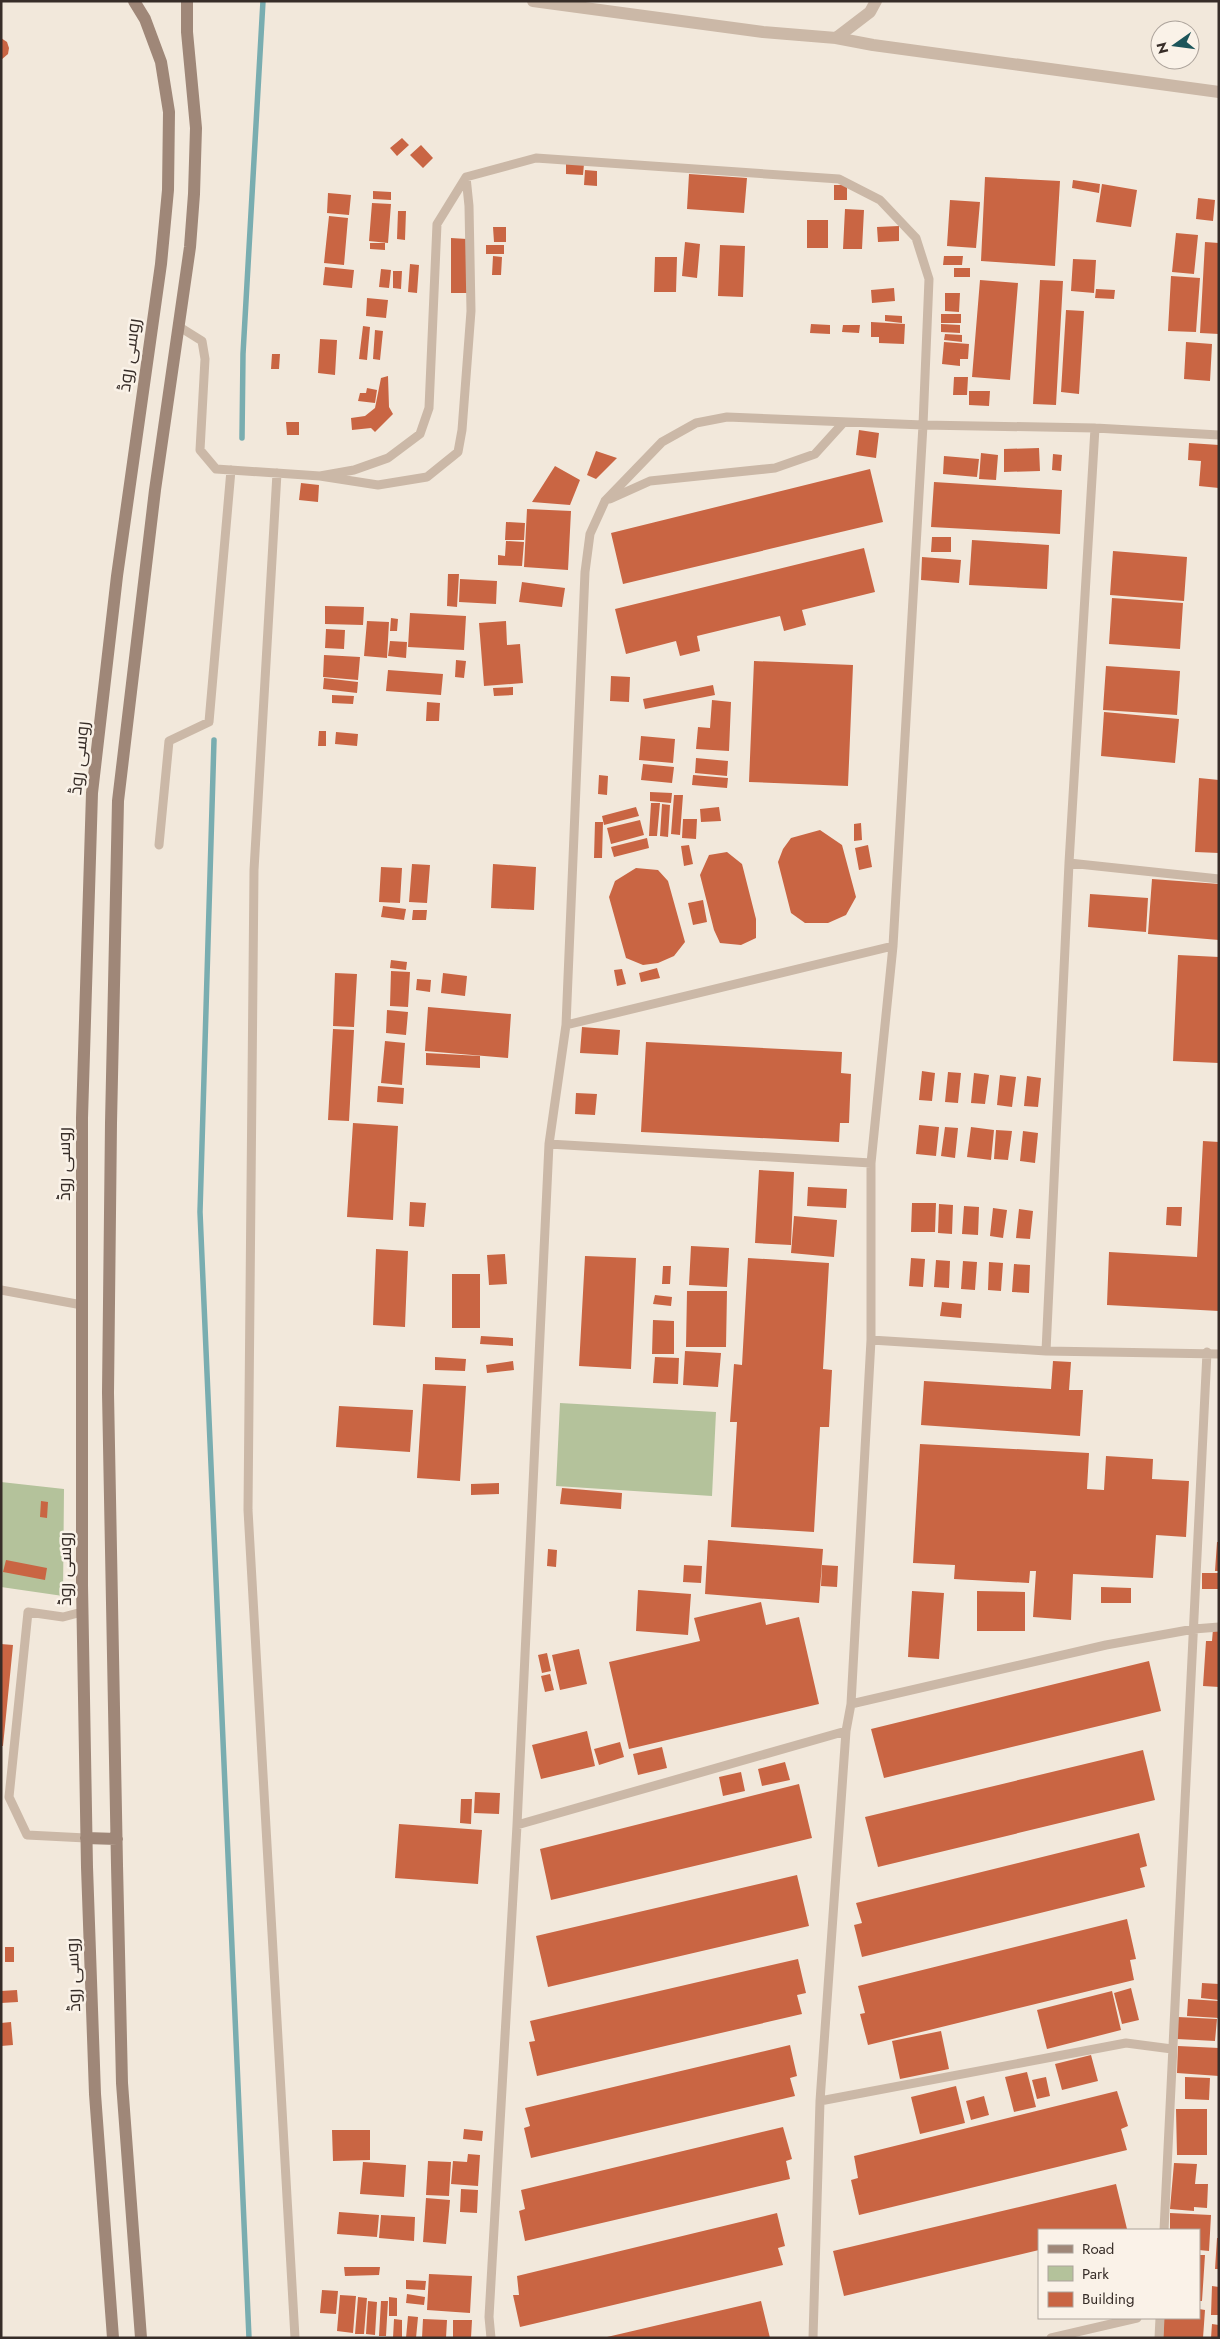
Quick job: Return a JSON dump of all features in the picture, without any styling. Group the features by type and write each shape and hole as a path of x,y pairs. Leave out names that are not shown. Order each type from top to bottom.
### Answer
{"main road":[{"name":"روسی روڈ","path":"113,2338 95,2094 86,1838 82,1612 82,1118 92,793 117,576 161,264 168,190 169,112 161,62 145,19 134,1"},
{"path":"141,2338 122,2083 108,1393 111,1123 118,801 143,584 190,247 195,175 196,128 187,32 187,1"},
{"path":"86,1838 117,1839"}],"street":[{"path":"533,1 763,32 836,38 1219,92"},
{"path":"836,38 870,12 876,1"}],"lane":[{"path":"320,476 354,470 388,458 420,434 429,408 437,224 466,177 536,158 839,179 880,200 916,238 929,278 923,425 893,946 871,1163 871,1340 851,1704 846,1730 820,2101 813,2338"},
{"path":"178,326 202,341 205,359 200,450 216,469 320,476 378,485 428,478 458,452 462,430 471,311 470,206 466,177"},
{"path":"491,2338 489,2317 516,1825 548,1144 566,1025 585,572 590,534 605,501 662,442 696,423 727,416 923,425 1095,428 1219,436"},
{"path":"605,501 650,482 776,468 815,454 844,422"},
{"path":"1046,1351 1069,863 1095,428"},
{"path":"159,845 169,741 209,722 231,470"},
{"path":"277,473 254,870 248,1510 295,2338"},
{"path":"1069,863 1219,880"},
{"path":"566,1025 893,946"},
{"path":"548,1144 871,1163"},
{"path":"1,1290 82,1305"},
{"path":"871,1340 1046,1351 1207,1352 1219,1354"},
{"path":"1164,2229 1207,1352"},
{"path":"82,1612 63,1617 28,1612 9,1798 27,1835 86,1838"},
{"path":"851,1704 1106,1645 1194,1629 1219,1627"},
{"path":"516,1825 846,1730"},
{"path":"820,2101 1126,2043 1172,2049"},
{"path":"1051,2338 1133,2319"},
{"path":"1159,2338 1160,2319"}],"green space":[{"path":"560,1403 716,1412 712,1496 556,1486"},
{"path":"1,1482 64,1489 63,1596 1,1587"}],"building":[{"path":"1,38 7,42 9,48 8,54 1,60"},
{"path":"402,138 409,145 397,156 390,148"},
{"path":"421,145 433,158 423,168 410,155"},
{"path":"566,163 584,164 583,175 566,174"},
{"path":"585,170 597,171 597,186 584,185"},
{"path":"689,174 747,178 744,213 687,209"},
{"path":"985,177 1060,181 1055,266 981,261"},
{"path":"1073,180 1100,184 1099,193 1072,188"},
{"path":"1102,184 1137,190 1131,227 1096,222"},
{"path":"834,185 847,185 847,200 834,200"},
{"path":"373,191 391,192 391,200 373,199"},
{"path":"328,193 351,195 349,215 327,213"},
{"path":"1198,198 1215,200 1213,221 1196,219"},
{"path":"950,200 980,202 976,248 947,246"},
{"path":"372,203 391,204 388,243 369,241"},
{"path":"845,209 864,210 862,249 843,249"},
{"path":"398,211 406,211 405,240 397,239"},
{"path":"329,216 348,218 344,265 324,263"},
{"path":"807,220 828,220 828,248 807,248"},
{"path":"899,226 899,241 878,242 877,227"},
{"path":"493,227 506,227 506,242 494,242"},
{"path":"1176,233 1198,235 1194,274 1172,272"},
{"path":"451,238 467,239 467,293 451,293"},
{"path":"685,242 700,244 697,278 682,276"},
{"path":"1205,242 1219,243 1219,334 1200,333"},
{"path":"370,243 385,243 385,250 370,249"},
{"path":"486,245 504,245 504,254 486,254"},
{"path":"720,245 745,246 743,297 718,296"},
{"path":"493,256 502,257 501,275 492,275"},
{"path":"944,256 963,256 962,265 943,265"},
{"path":"655,257 677,257 676,292 654,292"},
{"path":"1073,259 1096,260 1094,293 1071,291"},
{"path":"410,264 419,265 417,293 408,292"},
{"path":"325,267 354,270 352,288 323,285"},
{"path":"954,268 970,268 970,277 954,277"},
{"path":"381,269 391,270 389,288 379,287"},
{"path":"393,271 402,271 401,289 393,288"},
{"path":"1171,276 1200,278 1196,332 1168,331"},
{"path":"980,280 1018,283 1010,380 972,377"},
{"path":"1040,280 1063,281 1056,405 1033,404"},
{"path":"894,288 895,301 872,303 871,290"},
{"path":"1096,289 1115,290 1114,299 1095,298"},
{"path":"945,293 960,293 959,312 945,311"},
{"path":"367,298 388,300 386,318 366,316"},
{"path":"1066,310 1084,311 1079,394 1061,392"},
{"path":"941,314 961,314 961,323 941,323"},
{"path":"885,315 902,316 902,323 885,321"},
{"path":"871,322 905,324 904,344 879,343 879,337 871,337"},
{"path":"811,324 830,325 830,334 810,333"},
{"path":"941,324 960,325 960,333 941,332"},
{"path":"843,325 860,325 859,333 842,332"},
{"path":"363,326 370,327 367,360 359,359"},
{"path":"375,330 383,331 380,360 373,359"},
{"path":"945,334 962,335 962,342 944,340"},
{"path":"320,339 337,340 335,375 318,373"},
{"path":"944,342 969,344 968,359 960,359 960,366 942,364"},
{"path":"1186,342 1212,344 1210,381 1184,379"},
{"path":"272,354 280,354 279,369 271,369"},
{"path":"388,376 389,407 393,414 375,432 371,428 352,430 351,418 365,416 375,408 381,378"},
{"path":"954,377 968,377 967,395 953,395"},
{"path":"367,388 377,390 375,403 358,401 360,393 366,393"},
{"path":"969,391 990,391 989,406 969,405"},
{"path":"286,422 299,422 299,435 287,435"},
{"path":"859,430 879,433 876,458 856,455"},
{"path":"1189,443 1219,445 1219,488 1199,486 1201,461 1188,460"},
{"path":"1039,448 1040,471 1004,472 1004,449"},
{"path":"596,451 617,458 596,479 587,475"},
{"path":"981,453 998,455 996,480 979,479"},
{"path":"1053,454 1062,455 1061,471 1052,470"},
{"path":"944,456 979,459 977,477 943,474"},
{"path":"555,466 580,480 570,505 532,502"},
{"path":"870,469 883,522 623,584 611,533"},
{"path":"934,482 1062,490 1060,534 931,527"},
{"path":"301,483 319,485 318,502 299,500"},
{"path":"527,509 571,511 568,570 524,567"},
{"path":"506,522 525,523 524,540 505,540"},
{"path":"932,537 951,537 951,552 931,552"},
{"path":"972,540 1049,545 1047,589 969,585"},
{"path":"506,541 524,542 522,566 498,565 498,555 505,556"},
{"path":"864,548 875,592 802,610 806,625 784,631 780,616 697,636 700,651 680,656 676,641 626,654 615,609"},
{"path":"1113,551 1187,557 1184,601 1110,595"},
{"path":"922,557 961,560 959,583 921,580"},
{"path":"448,574 459,574 457,607 447,606"},
{"path":"460,579 497,581 496,604 459,602"},
{"path":"522,582 565,588 562,607 519,602"},
{"path":"1112,598 1183,603 1180,649 1109,644"},
{"path":"325,606 364,607 363,625 325,624"},
{"path":"410,613 466,616 464,650 408,647"},
{"path":"391,618 398,619 397,631 390,631"},
{"path":"367,621 389,622 387,658 364,656"},
{"path":"506,621 507,645 520,644 523,683 484,686 479,623"},
{"path":"326,629 345,630 344,649 325,648"},
{"path":"390,641 407,642 406,658 388,656"},
{"path":"324,655 360,657 358,680 323,677"},
{"path":"456,660 466,661 464,678 455,677"},
{"path":"754,661 853,665 848,786 749,782"},
{"path":"1106,666 1180,671 1177,715 1103,710"},
{"path":"388,670 443,674 441,695 386,691"},
{"path":"611,676 630,677 629,702 610,701"},
{"path":"324,678 358,682 357,693 323,689"},
{"path":"713,685 715,695 645,709 643,699"},
{"path":"513,687 513,695 494,696 493,688"},
{"path":"332,695 354,696 353,704 332,703"},
{"path":"712,700 731,702 729,751 696,749 698,727 710,728"},
{"path":"427,702 440,703 439,721 426,721"},
{"path":"1104,712 1179,719 1175,763 1101,756"},
{"path":"319,731 326,731 326,746 318,746"},
{"path":"336,732 358,734 357,746 335,744"},
{"path":"641,736 675,739 673,763 639,760"},
{"path":"696,758 728,761 727,776 695,773"},
{"path":"643,764 674,767 672,783 641,780"},
{"path":"599,775 608,776 607,795 598,794"},
{"path":"693,775 728,778 727,788 692,785"},
{"path":"1199,778 1219,780 1219,853 1195,852"},
{"path":"650,792 672,793 671,803 650,801"},
{"path":"674,795 683,795 680,835 671,834"},
{"path":"651,803 660,803 657,836 649,836"},
{"path":"662,804 670,805 668,837 660,836"},
{"path":"636,807 639,816 604,825 602,816"},
{"path":"719,807 721,821 701,822 700,809"},
{"path":"683,819 697,819 696,839 682,838"},
{"path":"640,820 644,835 611,844 607,828"},
{"path":"595,822 603,822 602,858 594,858"},
{"path":"861,823 862,840 854,841 854,824"},
{"path":"820,830 842,845 856,897 846,915 828,923 805,923 791,913 778,862 783,849 791,838"},
{"path":"647,838 649,848 614,857 611,847"},
{"path":"689,845 693,864 684,866 681,846"},
{"path":"868,845 872,867 859,870 855,848"},
{"path":"727,852 742,864 756,919 756,938 741,945 720,943 714,930 700,875 709,855"},
{"path":"412,864 430,865 427,903 409,902"},
{"path":"493,864 536,867 534,910 491,908"},
{"path":"381,867 402,868 400,903 379,902"},
{"path":"636,868 658,870 668,881 685,942 674,956 658,963 643,965 626,958 609,897 615,881"},
{"path":"1152,879 1219,884 1219,940 1148,934"},
{"path":"1090,894 1148,898 1146,932 1088,927"},
{"path":"703,900 707,922 693,925 688,903"},
{"path":"383,906 406,909 404,920 381,917"},
{"path":"413,910 427,910 426,920 412,920"},
{"path":"1178,955 1219,957 1219,1063 1173,1061"},
{"path":"391,960 407,962 406,970 390,968"},
{"path":"657,968 660,978 641,982 639,973"},
{"path":"622,969 626,984 617,986 614,970"},
{"path":"391,971 410,972 408,1007 390,1006"},
{"path":"335,973 357,974 354,1027 333,1026"},
{"path":"443,973 467,976 465,996 441,993"},
{"path":"417,979 431,980 430,992 416,990"},
{"path":"428,1007 511,1014 508,1058 425,1051"},
{"path":"387,1010 408,1012 406,1035 386,1033"},
{"path":"582,1027 620,1030 618,1055 580,1053"},
{"path":"333,1029 354,1030 349,1121 328,1120"},
{"path":"385,1041 405,1043 402,1085 381,1083"},
{"path":"646,1042 842,1052 841,1073 851,1074 849,1123 840,1123 839,1142 641,1132"},
{"path":"426,1053 480,1056 480,1068 426,1065"},
{"path":"922,1071 935,1073 932,1101 919,1100"},
{"path":"948,1072 961,1073 958,1103 945,1102"},
{"path":"974,1073 989,1075 985,1104 971,1103"},
{"path":"1000,1075 1016,1077 1012,1107 997,1105"},
{"path":"1027,1076 1041,1078 1038,1107 1024,1106"},
{"path":"378,1086 404,1088 403,1104 377,1102"},
{"path":"576,1093 597,1094 595,1115 575,1114"},
{"path":"353,1123 398,1126 393,1220 347,1217"},
{"path":"919,1125 939,1127 936,1156 916,1154"},
{"path":"945,1127 958,1128 955,1158 941,1156"},
{"path":"971,1127 994,1130 991,1160 967,1157"},
{"path":"996,1130 1012,1131 1008,1160 994,1159"},
{"path":"1023,1131 1038,1133 1035,1163 1020,1161"},
{"path":"1203,1141 1219,1142 1219,1311 1107,1305 1109,1252 1197,1257"},
{"path":"759,1170 794,1172 791,1245 755,1243"},
{"path":"808,1187 847,1189 846,1208 807,1206"},
{"path":"410,1202 426,1203 424,1227 409,1226"},
{"path":"912,1203 936,1203 935,1232 911,1232"},
{"path":"939,1204 953,1205 952,1234 938,1233"},
{"path":"964,1206 979,1207 978,1235 962,1234"},
{"path":"1167,1207 1182,1207 1181,1226 1166,1225"},
{"path":"993,1208 1007,1210 1003,1238 990,1236"},
{"path":"1019,1209 1033,1211 1030,1239 1016,1238"},
{"path":"794,1216 837,1220 834,1257 791,1253"},
{"path":"691,1246 729,1248 727,1287 689,1285"},
{"path":"376,1249 408,1251 405,1327 373,1325"},
{"path":"505,1254 507,1284 489,1285 487,1255"},
{"path":"585,1256 636,1258 631,1369 579,1366"},
{"path":"748,1258 829,1263 823,1369 832,1370 829,1427 820,1427 814,1532 731,1527 737,1422 730,1422 734,1364 742,1365"},
{"path":"911,1258 925,1259 923,1287 909,1286"},
{"path":"936,1260 950,1261 949,1288 934,1287"},
{"path":"963,1261 977,1262 975,1290 961,1289"},
{"path":"989,1262 1003,1263 1001,1291 988,1290"},
{"path":"1014,1264 1030,1265 1029,1293 1012,1292"},
{"path":"663,1266 671,1266 670,1284 662,1284"},
{"path":"452,1274 480,1274 480,1328 452,1328"},
{"path":"687,1291 727,1291 726,1347 686,1347"},
{"path":"655,1295 672,1297 671,1306 653,1304"},
{"path":"942,1302 962,1304 961,1318 940,1316"},
{"path":"653,1320 674,1321 674,1354 652,1354"},
{"path":"481,1336 513,1338 513,1346 480,1344"},
{"path":"685,1351 721,1353 718,1387 683,1385"},
{"path":"435,1357 466,1359 465,1371 435,1370"},
{"path":"655,1357 679,1358 678,1384 653,1383"},
{"path":"513,1361 514,1370 487,1373 486,1365"},
{"path":"1053,1361 1071,1362 1069,1390 1083,1390 1080,1436 921,1425 924,1381 1051,1389"},
{"path":"423,1384 466,1386 460,1481 417,1478"},
{"path":"339,1406 413,1410 410,1452 336,1447"},
{"path":"920,1444 1089,1453 1087,1489 1104,1490 1106,1456 1153,1459 1152,1479 1189,1481 1186,1537 1156,1535 1153,1578 1073,1574 1071,1620 1033,1617 1036,1571 1030,1571 1029,1583 954,1579 955,1565 913,1563"},
{"path":"499,1483 499,1494 471,1495 471,1484"},
{"path":"562,1488 622,1493 621,1509 560,1504"},
{"path":"41,1501 48,1502 47,1518 40,1517"},
{"path":"708,1540 823,1549 819,1603 705,1594"},
{"path":"1217,1542 1219,1542 1219,1571 1215,1571"},
{"path":"548,1549 557,1550 556,1567 547,1566"},
{"path":"6,1560 47,1568 45,1580 3,1572"},
{"path":"684,1565 702,1566 701,1583 683,1582"},
{"path":"822,1565 838,1566 837,1587 821,1586"},
{"path":"1202,1573 1219,1573 1219,1589 1202,1589"},
{"path":"1101,1587 1131,1588 1131,1603 1101,1603"},
{"path":"638,1590 691,1594 688,1635 636,1631"},
{"path":"912,1591 944,1593 939,1659 908,1657"},
{"path":"977,1591 1025,1592 1025,1631 977,1631"},
{"path":"761,1602 766,1625 799,1617 819,1704 629,1749 609,1662 700,1641 694,1618"},
{"path":"1213,1629 1219,1629 1219,1687 1203,1686 1206,1641 1212,1641"},
{"path":"1,1644 13,1645 3,1746 1,1746"},
{"path":"579,1649 587,1684 560,1690 552,1655"},
{"path":"547,1653 551,1671 542,1673 538,1655"},
{"path":"1149,1661 1161,1711 884,1778 871,1729"},
{"path":"550,1674 554,1690 545,1692 541,1676"},
{"path":"587,1731 595,1766 541,1779 532,1745"},
{"path":"620,1742 624,1757 599,1765 594,1749"},
{"path":"662,1747 667,1768 638,1775 633,1754"},
{"path":"1143,1750 1155,1800 878,1867 865,1817"},
{"path":"785,1762 790,1780 762,1786 758,1769"},
{"path":"741,1772 745,1791 723,1796 719,1777"},
{"path":"799,1784 812,1838 551,1900 540,1849"},
{"path":"475,1792 500,1793 499,1814 474,1813"},
{"path":"461,1799 472,1799 471,1824 460,1823"},
{"path":"399,1824 482,1830 478,1884 395,1878"},
{"path":"1139,1833 1147,1866 1140,1868 1145,1887 862,1957 854,1925 862,1923 856,1903"},
{"path":"797,1875 809,1926 548,1987 536,1936"},
{"path":"1127,1919 1136,1959 1130,1960 1134,1980 868,2045 860,2014 865,2013 858,1986"},
{"path":"5,1947 14,1947 14,1962 5,1962"},
{"path":"798,1959 806,1993 797,1995 802,2014 537,2076 529,2042 535,2041 530,2021"},
{"path":"1202,1983 1219,1984 1219,2000 1201,1998"},
{"path":"1131,1988 1139,2020 1122,2024 1114,1993"},
{"path":"17,1990 18,2002 1,2003 1,1991"},
{"path":"1112,1991 1121,2030 1047,2049 1037,2010"},
{"path":"1188,1999 1219,2001 1219,2018 1187,2016"},
{"path":"1178,2017 1217,2019 1215,2041 1177,2039"},
{"path":"11,2022 13,2045 1,2046 1,2023"},
{"path":"941,2031 949,2069 900,2079 892,2041"},
{"path":"790,2045 797,2076 790,2078 795,2096 531,2158 524,2128 530,2126 525,2108"},
{"path":"1178,2046 1219,2048 1219,2076 1177,2073"},
{"path":"1091,2055 1098,2081 1062,2090 1055,2064"},
{"path":"1027,2072 1036,2107 1014,2112 1005,2077"},
{"path":"1046,2077 1050,2096 1037,2099 1032,2080"},
{"path":"1185,2077 1210,2078 1209,2100 1185,2099"},
{"path":"956,2086 965,2123 920,2134 911,2097"},
{"path":"1117,2091 1128,2126 1121,2129 1127,2150 859,2215 851,2180 858,2178 854,2156"},
{"path":"984,2096 989,2115 971,2120 966,2101"},
{"path":"1176,2109 1207,2109 1207,2155 1177,2155"},
{"path":"783,2127 792,2159 786,2161 790,2179 525,2241 519,2211 525,2209 521,2190"},
{"path":"464,2129 483,2131 482,2141 463,2139"},
{"path":"332,2130 370,2130 370,2160 333,2161"},
{"path":"468,2154 480,2155 478,2186 451,2184 453,2161 467,2162"},
{"path":"428,2161 451,2162 449,2196 426,2195"},
{"path":"363,2162 406,2165 404,2197 360,2194"},
{"path":"1174,2163 1197,2164 1195,2184 1208,2184 1207,2208 1194,2207 1194,2211 1170,2209"},
{"path":"1116,2184 1127,2229 1038,2229 1038,2250 844,2296 833,2251"},
{"path":"461,2189 478,2190 477,2213 460,2212"},
{"path":"426,2198 450,2200 446,2244 423,2242"},
{"path":"339,2212 379,2215 377,2237 337,2234"},
{"path":"777,2213 785,2246 778,2248 783,2265 520,2327 513,2295 519,2295 517,2276"},
{"path":"1170,2213 1211,2215 1209,2251 1200,2250 1200,2229 1170,2229"},
{"path":"381,2215 415,2217 414,2241 379,2238"},
{"path":"1217,2238 1219,2238 1219,2269 1215,2269"},
{"path":"1200,2255 1205,2255 1202,2301 1200,2301"},
{"path":"344,2267 380,2267 379,2275 345,2276"},
{"path":"429,2274 472,2276 470,2313 427,2310"},
{"path":"406,2280 426,2281 425,2290 406,2289"},
{"path":"1212,2286 1219,2287 1219,2315 1211,2315"},
{"path":"322,2290 338,2291 336,2314 320,2313"},
{"path":"407,2294 425,2297 424,2305 406,2303"},
{"path":"340,2295 356,2296 353,2333 337,2331"},
{"path":"358,2297 367,2298 364,2334 355,2334"},
{"path":"389,2297 397,2298 397,2316 389,2316"},
{"path":"368,2301 377,2302 375,2335 366,2334"},
{"path":"381,2301 388,2301 386,2336 379,2336"},
{"path":"761,2301 770,2338 607,2338 607,2337"},
{"path":"1200,2309 1205,2310 1203,2338 1163,2338 1164,2319 1200,2319"},
{"path":"408,2316 418,2317 416,2338 406,2338"},
{"path":"394,2319 402,2320 402,2338 393,2338"},
{"path":"423,2319 447,2320 446,2338 422,2338"},
{"path":"453,2320 472,2320 471,2338 453,2338"},
{"path":"1212,2324 1219,2325 1219,2338 1211,2338"}],"waterway":[{"path":"242,438 243,354 263,1"},
{"path":"214,740 200,1212 249,2338"}]}
